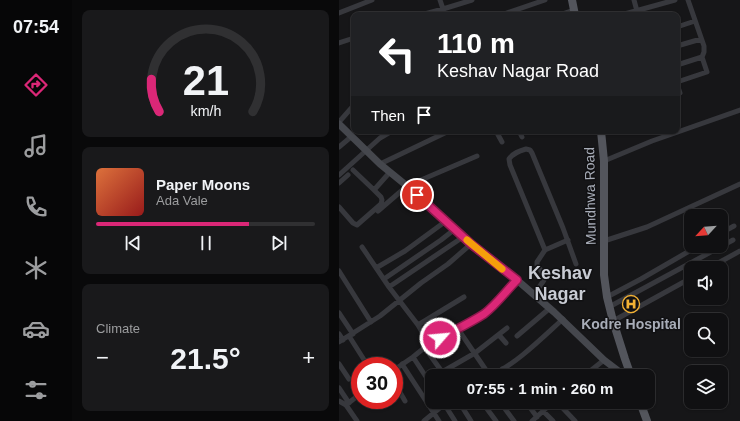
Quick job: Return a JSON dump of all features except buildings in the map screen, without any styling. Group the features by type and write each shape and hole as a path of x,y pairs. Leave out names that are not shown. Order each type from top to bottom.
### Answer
{"main road":[{"path":"572,0 574,12"},
{"name":"Mundhwa Road","path":"601,134 604,161 604,275 609,307 629,369"},
{"path":"643,409 647,421"}],"street":[{"path":"339,13 372,0"},
{"path":"440,0 443,9"},
{"path":"432,12 472,0"},
{"path":"510,12 545,0"},
{"path":"634,0 637,10"},
{"path":"631,12 675,0"},
{"path":"680,82 707,72 702,57 704,46 688,0"},
{"path":"680,26 695,21"},
{"path":"339,43 351,39"},
{"path":"680,45 701,39"},
{"path":"680,64 702,57"},
{"path":"351,109 339,123 380,164 407,186 471,244 563,319 604,360 616,369"},
{"path":"680,132 740,110"},
{"path":"339,175 380,138 387,134"},
{"path":"380,164 443,134"},
{"path":"498,134 502,142"},
{"path":"604,161 674,134"},
{"path":"339,147 352,136"},
{"path":"545,250 510,165 509,159 511,155 526,149 530,150 532,153 568,240 575,264"},
{"path":"378,211 407,186 477,156"},
{"path":"339,207 353,223 357,225 381,204 381,197 353,170"},
{"path":"374,190 390,172"},
{"path":"339,183 347,175"},
{"path":"604,241 647,226 740,184"},
{"path":"376,268 405,251 446,221"},
{"path":"728,229 734,226"},
{"path":"383,279 455,229"},
{"path":"389,288 463,237"},
{"path":"534,295 544,280 544,275 537,265 537,262 545,250 568,240"},
{"path":"609,307 733,240"},
{"path":"339,334 341,341 380,316 421,283 448,264 471,244"},
{"path":"362,247 389,288 418,325 427,346 441,369"},
{"path":"722,261 740,251"},
{"path":"607,297 686,253"},
{"path":"339,271 371,322"},
{"path":"439,421 403,364 427,346 485,313 517,280"},
{"path":"613,321 684,282"},
{"path":"418,325 464,298"},
{"path":"517,336 550,308"},
{"path":"339,313 363,357"},
{"path":"502,369 516,360 563,319"},
{"path":"452,369 475,354 507,328"},
{"path":"458,329 485,369"},
{"path":"499,335 506,343"},
{"path":"413,357 425,375"},
{"path":"593,369 604,360"},
{"path":"339,364 349,379"},
{"path":"339,388 357,421"},
{"path":"339,401 348,404"},
{"path":"424,421 438,409"},
{"path":"448,409 455,421"},
{"path":"463,409 471,421"},
{"path":"487,409 496,421"},
{"path":"505,409 514,421"},
{"path":"531,409 537,417"},
{"path":"564,409 575,421"},
{"path":"532,421 543,411 553,421"}],"slow traffic":[{"path":"467,240 502,269"}],"place":[{"name":"Kodre Hospital","path":"631,304"}],"district":[{"name":"Keshav Nagar","path":"560,283"}],"route":[{"path":"417,195 471,244 517,280 485,313 440,338"}]}
